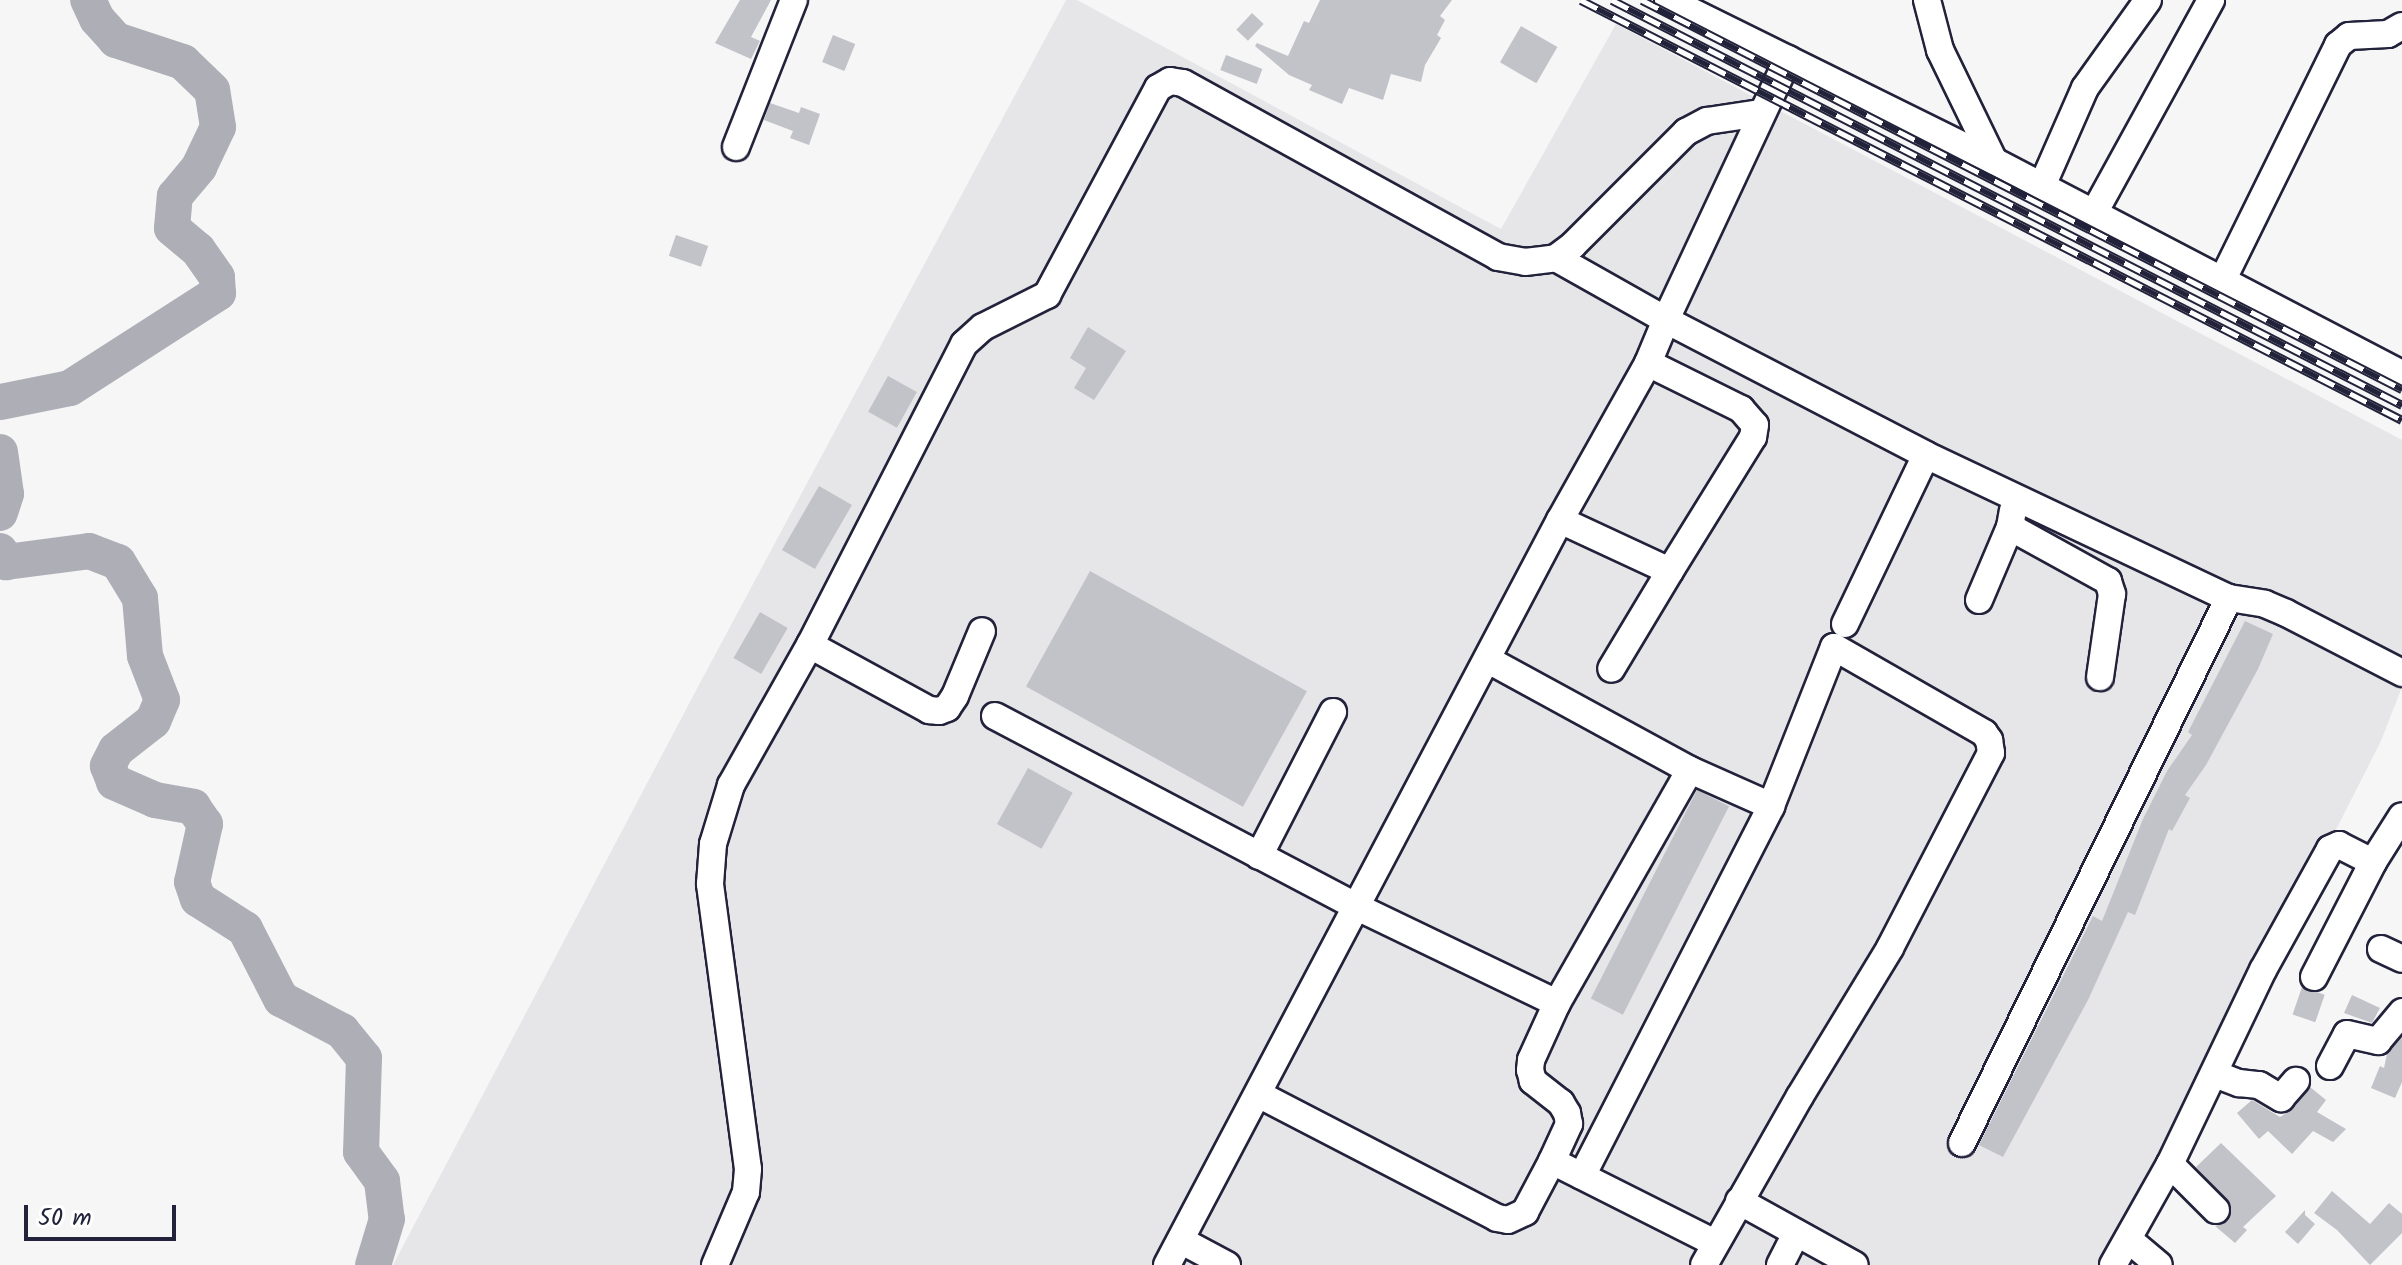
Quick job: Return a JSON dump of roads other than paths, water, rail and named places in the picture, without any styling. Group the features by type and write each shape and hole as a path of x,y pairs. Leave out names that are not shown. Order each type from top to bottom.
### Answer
{"street":[{"path":"736,147 794,0"},
{"path":"1668,0 1994,161 2402,374"},
{"path":"1927,0 1940,50 1994,161"},
{"path":"2094,213 2211,0"},
{"path":"2042,186 2085,88 2133,5"},
{"path":"2223,279 2338,45 2349,36 2388,34 2402,26"},
{"path":"1167,1265 1560,520 1648,363 1788,59"},
{"path":"715,1265 746,1192 748,1169 710,884 713,844 731,785 810,645 964,344 983,327 1047,295 1158,88 1170,81 1201,91 1498,257 1525,262 1556,258 1686,132 1707,121 1761,113"},
{"path":"1556,258 1666,320 1926,455 2015,494 2229,598 2276,609 2402,673"},
{"path":"1611,669 1753,437 1755,425 1741,409 1648,363"},
{"path":"1845,624 1926,455"},
{"path":"1979,600 2010,527 2015,494"},
{"path":"1560,520 1670,571"},
{"path":"2010,527 2108,581 2112,594 2100,677"},
{"path":"1962,1143 2229,598"},
{"path":"810,645 929,710 939,711 947,708 955,696 982,631"},
{"path":"1552,1161 1710,1254 1890,948 1991,746 1984,733 1834,647 1771,806 1582,1176"},
{"path":"1488,660 1690,770 1771,806"},
{"path":"1259,856 1333,712"},
{"path":"995,716 1355,906 1557,1003"},
{"path":"1258,1094 1508,1220 1525,1212 1569,1124 1561,1103 1533,1081 1531,1060 1557,1003 1690,770"},
{"path":"2314,977 2373,862 2402,816"},
{"path":"2113,1265 2170,1164 2263,970 2330,849 2339,845 2373,862"},
{"path":"2330,1066 2347,1034 2376,1042 2402,1012"},
{"path":"2215,1074 2239,1083 2259,1085 2281,1098 2296,1081"},
{"path":"2170,1164 2216,1210"},
{"path":"1739,1201 1795,1235 1855,1265"},
{"path":"1780,1265 1795,1235"},
{"path":"2128,1239 2159,1265"},
{"path":"1182,1241 1227,1265"}],"waterway":[{"path":"0,402 70,388 218,293 217,277 198,250 172,228 175,196 199,167 218,127 212,90 183,62 116,40 97,19 88,0"},
{"path":"0,452 6,494 0,513"},
{"path":"0,551 6,562 89,551 118,562 140,598 145,656 162,700 153,721 116,750 108,766 114,782 155,800 193,807 205,824 192,882 198,899 245,929 281,999 342,1031 364,1058 361,1152 382,1181 387,1219 373,1265"}],"railway":[{"path":"1581,0 2402,420"},
{"path":"1612,0 2402,405"},
{"path":"1642,0 2402,389"}]}
